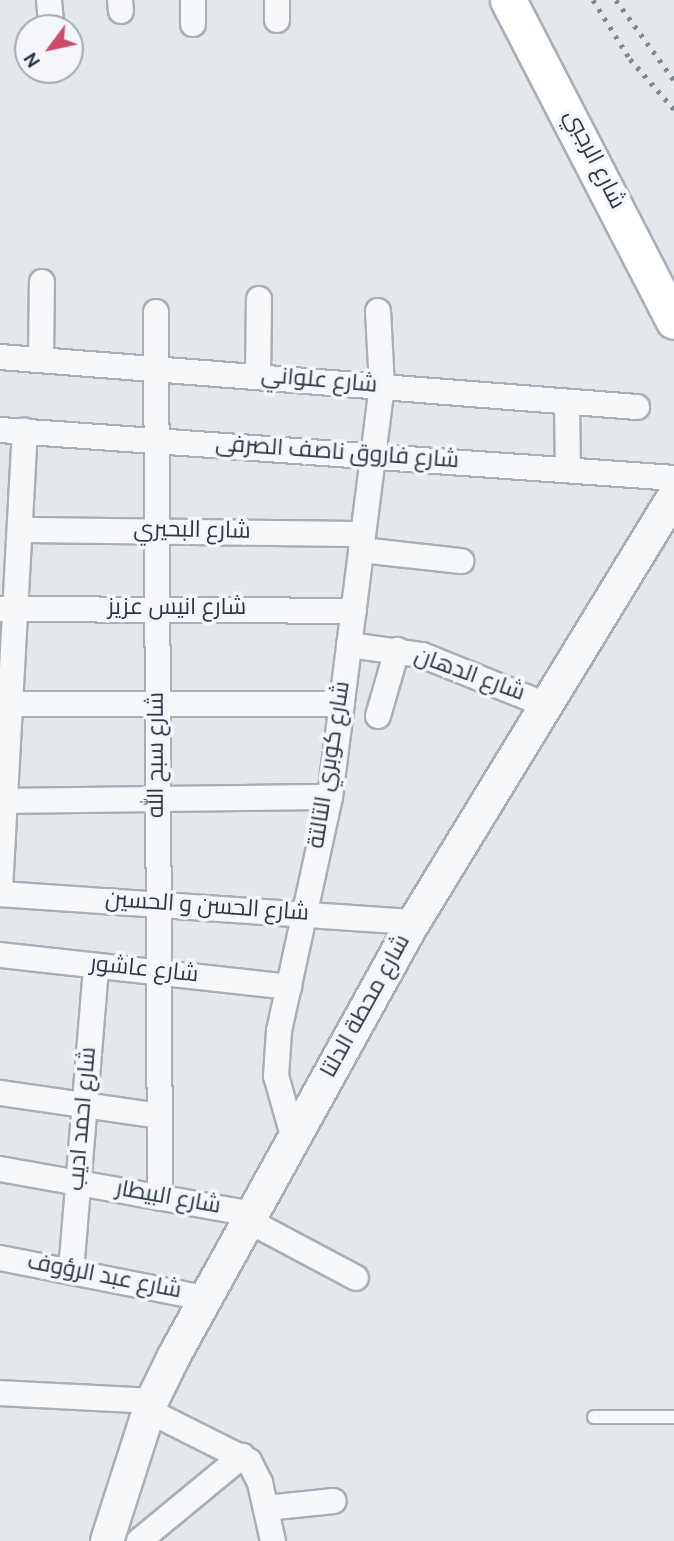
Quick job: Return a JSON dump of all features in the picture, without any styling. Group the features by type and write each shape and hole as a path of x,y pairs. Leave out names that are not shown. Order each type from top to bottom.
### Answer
{"main road":[{"name":"شارع الرجبي","path":"508,0 674,321"}],"street":[{"path":"41,360 42,282"},
{"path":"258,377 259,299"},
{"name":"شارع كوبري التالتة","path":"293,1139 276,1076 279,1031 330,797 382,387 378,311"},
{"name":"شارع سبح الله","path":"156,312 160,1198"},
{"name":"شارع علواني","path":"0,357 637,407"},
{"path":"567,402 568,470"},
{"name":"شارع فاروق ناصف الصرفى","path":"0,430 674,478"},
{"path":"0,892 8,609 20,530 25,431"},
{"name":"شارع محطة الدلتا","path":"107,1541 151,1406 293,1139 414,922 674,496"},
{"name":"شارع البحيري","path":"20,530 157,531 362,542 461,561"},
{"name":"شارع انيس عزيز","path":"8,609 354,611"},
{"name":"شارع الدهان","path":"349,645 397,650 448,663 547,705"},
{"path":"379,716 397,650"},
{"path":"6,704 342,704"},
{"path":"3,801 330,797"},
{"name":"شارع الحسن و الحسين","path":"0,892 414,922"},
{"name":"شارع عاشور","path":"0,955 289,987"},
{"name":"شارع احمد اديب","path":"71,1272 96,966"},
{"path":"0,1093 159,1116"},
{"name":"شارع البيطار","path":"0,1169 160,1198 251,1218 356,1278"},
{"name":"شارع عبد الرؤوف","path":"0,1258 209,1298"},
{"path":"0,1393 151,1406 242,1456 258,1475 273,1541"},
{"path":"139,1541 242,1456"},
{"path":"266,1508 334,1500"}],"lane":[{"path":"594,1417 674,1417"}],"railway":[{"path":"593,0 630,59 674,109"},
{"path":"616,0 674,80"}]}
